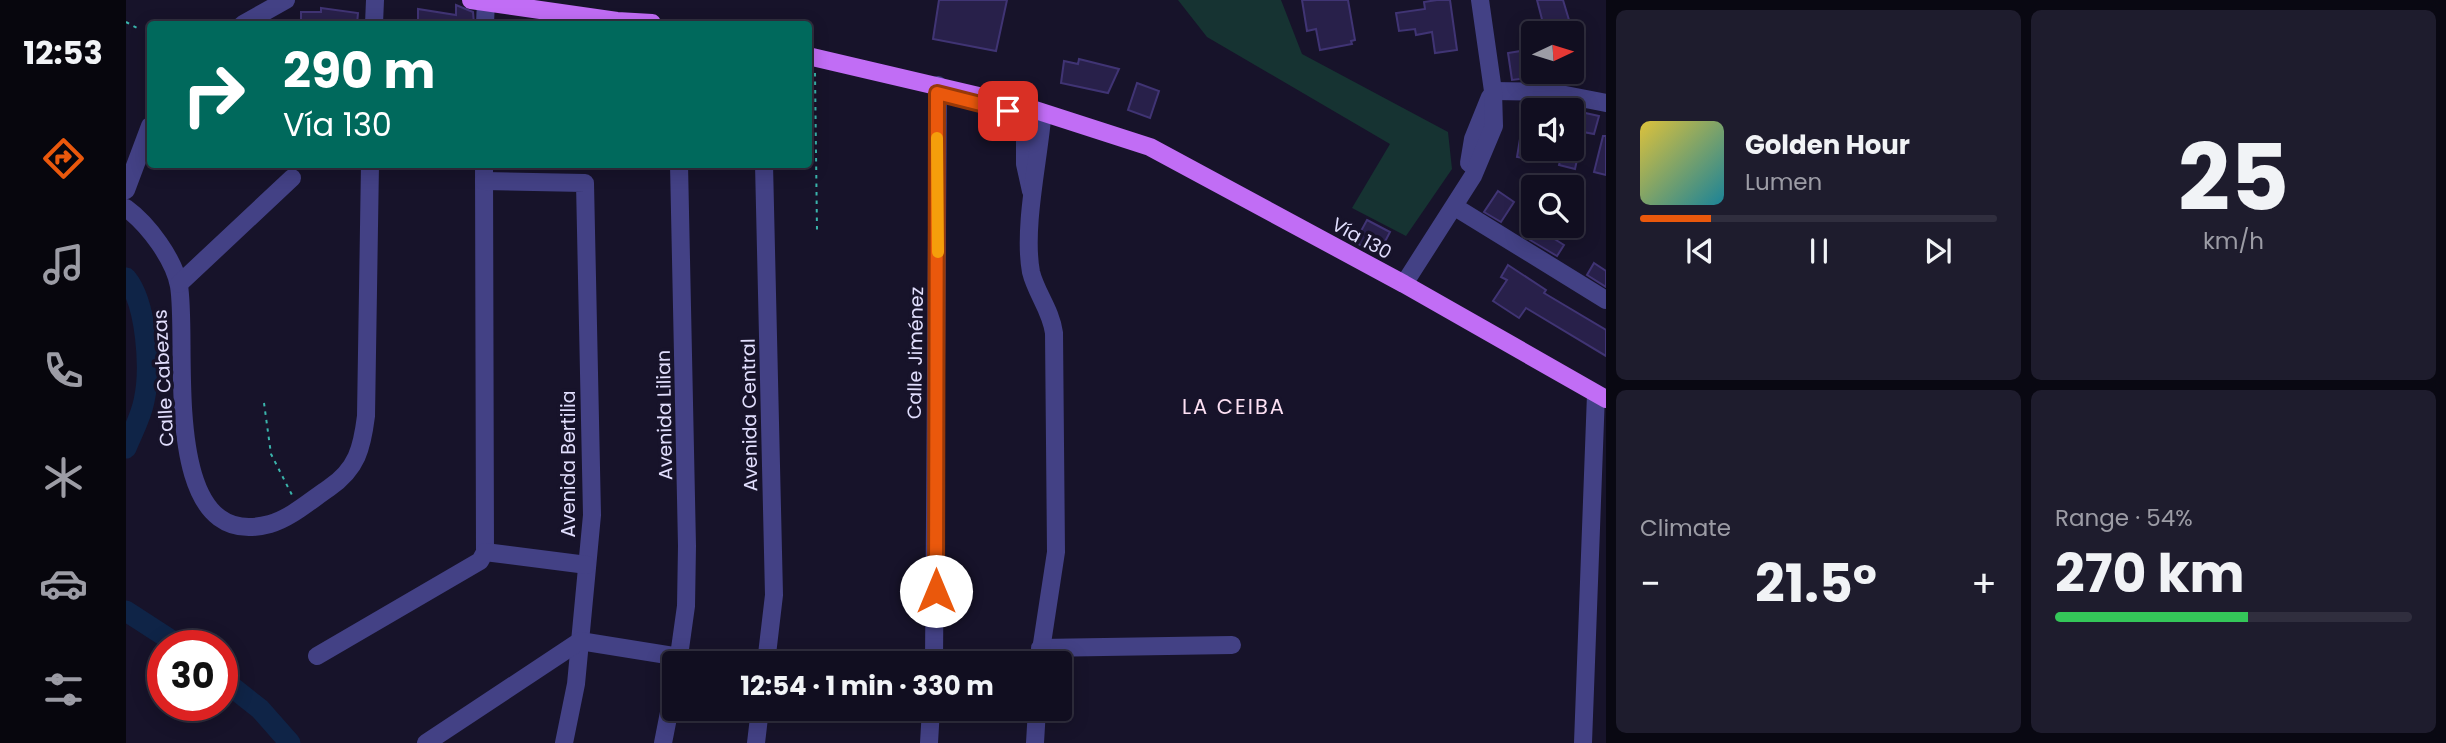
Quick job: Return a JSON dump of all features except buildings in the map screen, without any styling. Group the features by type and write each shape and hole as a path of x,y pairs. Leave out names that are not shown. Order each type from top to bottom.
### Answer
{"main road":[{"path":"539,0 629,13 649,21"},
{"path":"481,1 617,21"},
{"name":"Vía 130","path":"819,59 853,75 1026,107 1150,147 1400,282 1601,397"},
{"name":"Vía 130","path":"938,89 1034,117 1090,129"}],"street":[{"path":"248,21 286,0"},
{"path":"374,21 375,0"},
{"path":"1400,282 1455,207 1473,176 1494,126 1493,91 1480,0"},
{"path":"481,1 484,21"},
{"name":"Calle Jiménez","path":"934,651 938,89"},
{"path":"1493,91 1550,92 1606,103"},
{"path":"1400,282 1471,159 1474,139 1493,91"},
{"path":"1034,117 1025,164 1032,195 1031,272 1049,312 1054,332 1056,552 1041,651"},
{"path":"126,190 147,133"},
{"name":"Calle Cabezas","path":"126,208 157,241 179,284 185,446 205,502 230,523 245,526 271,524 342,479 353,468 363,438 370,168"},
{"name":"Avenida Lilian","path":"679,168 687,546 686,606 680,651"},
{"name":"Avenida Central","path":"764,168 774,595 767,651"},
{"path":"317,656 480,561 485,552 484,173"},
{"name":"Avenida Bertilia","path":"484,173 540,182 585,183 592,515 580,642 565,743"},
{"path":"179,284 292,178"},
{"path":"1455,207 1606,300"},
{"path":"1583,743 1601,397"},
{"path":"485,552 587,565"},
{"path":"426,743 580,642 662,657"},
{"path":"1072,654 1232,645"},
{"path":"663,743 667,721"},
{"path":"756,743 759,721"},
{"path":"929,743 930,721"},
{"path":"1035,743 1036,721"}],"path":[{"path":"126,22 137,28"},
{"path":"817,231 819,59"},
{"path":"264,403 271,454 299,508"}],"green space":[{"path":"1178,0 1281,0 1302,54 1448,132 1452,169 1406,236 1352,208 1390,144 1207,37"}],"waterway":[{"path":"126,278 139,303 147,355 143,407 126,448"},
{"path":"126,611 155,630"},
{"path":"238,692 260,709 290,743"}],"slow traffic":[{"path":"937,138 938,252"}],"district":[{"name":"LA CEIBA","path":"1234,407"}],"route":[{"path":"936,591 937,93 1008,111"}]}
